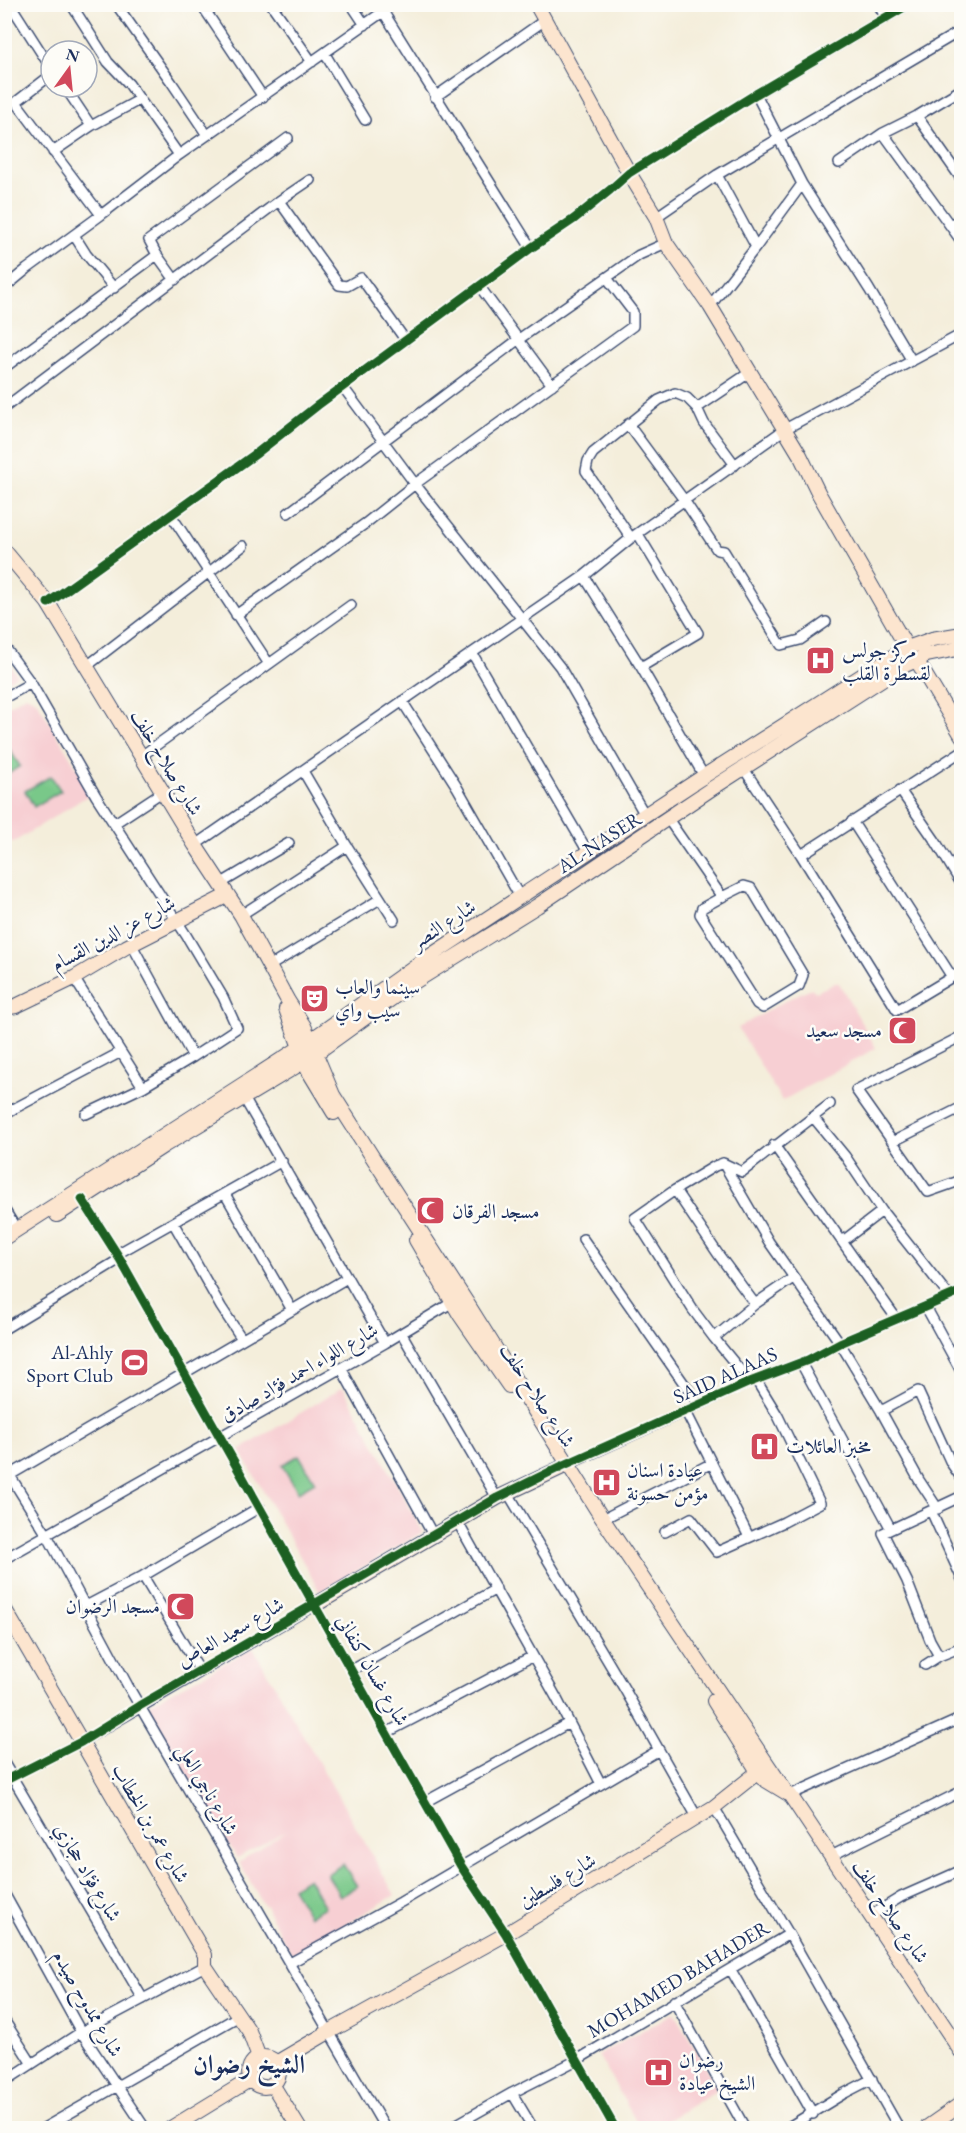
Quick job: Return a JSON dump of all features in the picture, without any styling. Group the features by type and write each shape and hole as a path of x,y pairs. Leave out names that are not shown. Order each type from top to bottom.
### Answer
{"main road":[{"path":"536,4 656,218 666,243 710,306 785,429 819,494 907,648"},
{"name":"شارع صلاح خلف","path":"4,550 48,603 140,757 241,915 304,1026 309,1046 333,1095 758,1772 762,1778 788,1794"},
{"name":"شارع النصر","path":"8,1236 309,1046 418,964 704,776 907,648 932,639 962,634"},
{"name":"AL-NASER","path":"305,1061 309,1046 537,906 711,789 899,668 942,651 962,648"},
{"path":"917,661 962,736"},
{"name":"شارع عز الدين القسام","path":"4,1017 10,1007 74,978 175,921 224,890"},
{"path":"8,1236 82,1199 165,1145 305,1061"},
{"name":"شارع صلاح خلف","path":"305,1061 331,1108 396,1207 453,1302 831,1856 961,2053"},
{"name":"شارع سعيد العاص","path":"317,1603 502,1495 565,1465"},
{"name":"شارع عمر بن الخطاب","path":"4,1608 204,1955 204,1966 249,2031 259,2058"},
{"name":"شارع فلسطين","path":"276,2064 327,2033 506,1934 714,1807 758,1772"},
{"path":"259,2058 270,2058 276,2064 279,2074 273,2084 261,2086 251,2079 250,2068 252,2063 259,2058"},
{"path":"171,2128 251,2079"},
{"path":"273,2084 299,2128"},
{"path":"926,2128 962,2103"}],"street":[{"path":"71,4 108,62 129,84 179,155"},
{"path":"116,4 207,135"},
{"path":"201,4 263,97"},
{"path":"271,4 312,62"},
{"path":"351,4 365,25"},
{"path":"4,288 179,155 394,4"},
{"path":"878,4 886,18"},
{"path":"48,603 171,515 531,248 574,219 629,173 756,94 909,4"},
{"path":"10,8 39,50"},
{"path":"384,13 531,248"},
{"path":"435,97 545,20"},
{"path":"656,218 717,175 962,30"},
{"path":"325,54 365,120"},
{"path":"39,84 16,102 102,215"},
{"path":"839,163 883,133 962,89"},
{"path":"756,94 802,184 912,361"},
{"path":"73,99 91,126"},
{"path":"53,153 91,126 139,100"},
{"path":"917,116 962,180"},
{"path":"883,133 962,242"},
{"path":"175,280 149,240 288,138"},
{"path":"717,175 756,247"},
{"path":"4,408 310,180"},
{"path":"710,306 802,184"},
{"path":"279,201 339,285 347,285 362,278 406,341"},
{"path":"950,225 962,218"},
{"path":"74,235 86,254 114,288"},
{"path":"288,513 519,339 565,309 639,255 666,243"},
{"path":"4,368 157,255"},
{"path":"236,615 366,523 415,484 633,326 633,312 607,278"},
{"path":"480,287 552,385"},
{"path":"195,845 584,576 634,536 785,429 962,334"},
{"path":"697,408 749,373"},
{"path":"344,387 415,484 560,667 645,814"},
{"path":"641,667 698,633 634,536 586,471 588,461 593,453 628,424 659,400 675,393 687,398 697,408 704,423 735,465"},
{"path":"628,424 684,500 717,550 724,551 781,645 800,640 826,622"},
{"path":"171,515 270,664"},
{"path":"87,666 243,546"},
{"path":"584,576 641,667 704,776"},
{"path":"140,757 351,605"},
{"path":"4,646 31,683 96,796 186,935 223,997 237,1028 143,1087 86,1114"},
{"path":"907,648 917,661"},
{"path":"472,653 588,852"},
{"path":"4,698 31,683"},
{"path":"402,701 458,787 520,897"},
{"path":"801,855 962,752"},
{"path":"744,769 801,855 897,1010 962,971"},
{"path":"303,771 394,920"},
{"path":"900,790 962,885"},
{"path":"115,823 162,792"},
{"path":"668,819 722,897"},
{"path":"852,821 952,977"},
{"path":"224,890 290,843"},
{"path":"241,915 347,846"},
{"path":"744,886 751,888 803,975 800,986 764,1008 757,1004 700,914 702,908 722,897 744,886"},
{"path":"270,966 380,899"},
{"path":"132,945 193,1057"},
{"path":"74,978 143,1087"},
{"path":"962,1036 856,1090 928,1192 962,1180"},
{"path":"4,1114 121,1052"},
{"path":"244,1098 385,1343"},
{"path":"723,1163 742,1172 830,1104"},
{"path":"894,1141 962,1107"},
{"path":"813,1117 845,1156 882,1211 949,1296"},
{"path":"774,1145 896,1318"},
{"path":"4,1329 118,1257 282,1161"},
{"path":"665,1532 691,1518 717,1552 820,1503 778,1416 753,1381 714,1338 693,1310 635,1218 675,1190 723,1163"},
{"path":"723,1163 769,1242 840,1343 881,1411 934,1510 962,1580"},
{"path":"675,1190 755,1304"},
{"path":"225,1194 292,1310"},
{"name":"شارع غسان كنفاني","path":"82,1199 118,1257 219,1438 317,1603 461,1866 506,1934 615,2128"},
{"path":"4,1209 8,1236"},
{"path":"843,1240 882,1211"},
{"path":"174,1224 242,1339"},
{"path":"583,1239 699,1405"},
{"path":"7,1470 183,1374 347,1278"},
{"path":"714,1338 755,1304 793,1278"},
{"name":"SAID ALAAS","path":"565,1465 962,1291"},
{"name":"شارع اللواء احمد فؤاد صادق","path":"4,1559 402,1334 453,1302"},
{"path":"926,1307 962,1373"},
{"path":"402,1334 697,1817"},
{"path":"801,1363 891,1529"},
{"path":"341,1368 433,1535"},
{"path":"881,1411 918,1391 951,1463 962,1479"},
{"path":"686,1412 749,1537"},
{"path":"603,1519 712,1463"},
{"name":"شارع ناجي العلي","path":"7,1470 47,1534 140,1706 240,1881 290,1963 327,2033 385,2128"},
{"path":"939,1656 930,1640 907,1581 883,1533 962,1496"},
{"path":"86,1606 143,1576 260,1507"},
{"path":"457,1521 533,1656 601,1784"},
{"path":"143,1576 200,1671"},
{"path":"352,1670 496,1589"},
{"name":"شارع سعيد العاص","path":"8,1779 81,1742 317,1603"},
{"path":"925,1665 939,1656 962,1647"},
{"path":"388,1732 533,1656"},
{"path":"788,1794 962,1718"},
{"path":"425,1802 569,1723"},
{"path":"290,1963 401,1902 658,1750"},
{"name":"شارع فؤاد حجازي","path":"4,1763 8,1779 143,1999"},
{"path":"831,1856 962,1791"},
{"path":"714,1807 899,2128"},
{"path":"870,1916 901,1897 961,1870"},
{"name":"شارع ممدوح صيدم","path":"4,1893 81,2032 144,2128"},
{"name":"MOHAMED BAHADER","path":"456,2127 512,2093 577,2060 789,1934"},
{"path":"4,2082 81,2032 204,1966"},
{"path":"731,1970 813,2114"},
{"path":"674,2001 745,2128"},
{"path":"44,2128 239,2016"},
{"path":"4,2020 32,2064"},
{"path":"787,2128 872,2079"},
{"path":"4,2090 4,2106"},
{"path":"512,2093 533,2128"}],"shaded area":[{"path":"5,658 17,675 5,683"},
{"path":"26,695 36,700 92,793 14,842 5,840 4,708"},
{"path":"839,983 876,1048 782,1101 738,1028 811,988 816,992"},
{"path":"343,1387 423,1532 320,1592 240,1450"},
{"path":"253,1648 395,1895 293,1956 266,1905 264,1906 239,1862 289,1829 237,1858 146,1706"},
{"name":"رضوان الشيخ عيادة","path":"674,2013 718,2089 655,2128 640,2128 598,2055"}],"green space":[{"path":"4,741 20,766 5,776 4,776"},
{"path":"51,776 61,791 34,807 25,791"},
{"path":"299,1455 315,1482 298,1492 282,1465"},
{"path":"343,1864 357,1886 340,1896 327,1874"},
{"path":"308,1878 325,1907 309,1916 292,1888"}],"cycle path":[{"path":"48,603 257,453 318,405 531,248 574,219 629,173 756,94 909,4"},
{"path":"82,1199 120,1259 461,1866 506,1934 615,2128"},
{"path":"4,1781 81,1742 497,1498 562,1466 750,1382 808,1360 840,1343 962,1291"}],"place":[{"name":"مركز جولس لقسطرة القلب","path":"821,661"},
{"name":"سينما والعاب سيب واي","path":"314,998"},
{"name":"مسجد سعيد","path":"903,1030"},
{"name":"مسجد الفرقان","path":"431,1211"},
{"name":"Al-Ahly Sport Club","path":"134,1363"},
{"name":"مخبز العائلات","path":"765,1446"},
{"name":"عيادة اسنان مؤمن حسونة","path":"606,1482"},
{"name":"مسجد الرضوان","path":"181,1606"},
{"name":"رضوان الشيخ عيادة","path":"658,2072"}],"district":[{"name":"الشيخ رضوان","path":"249,2064"}]}
